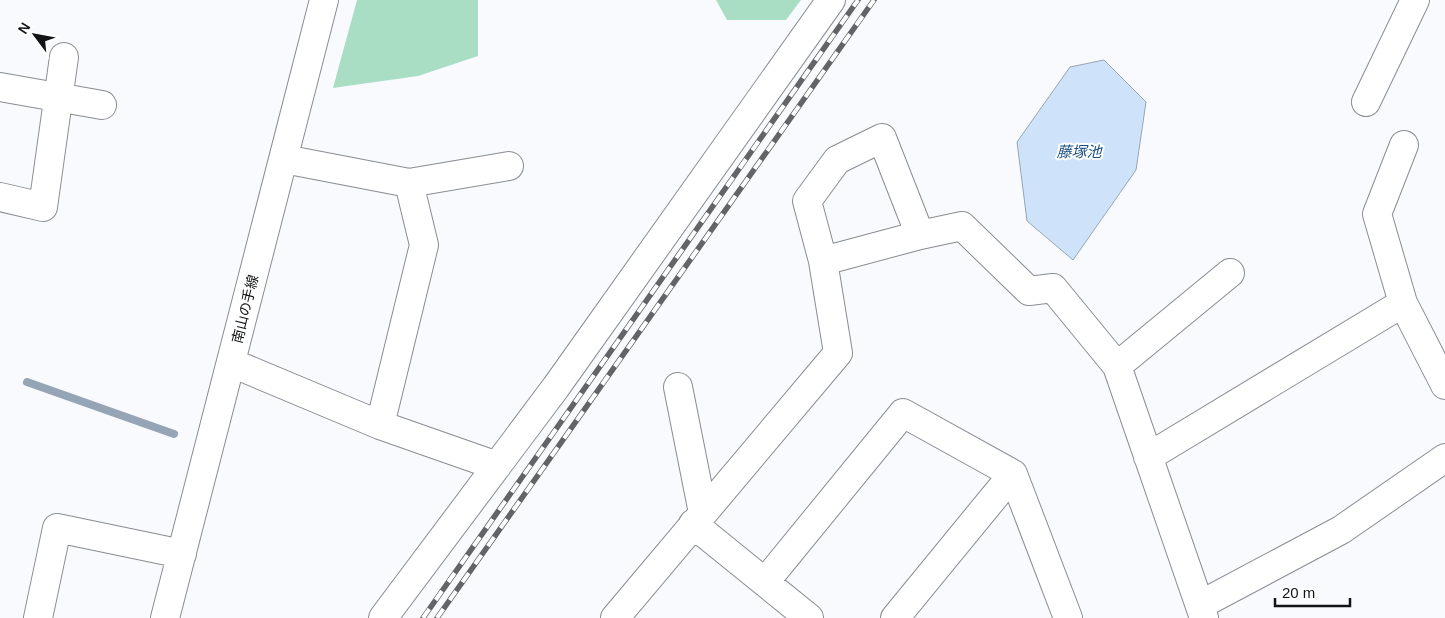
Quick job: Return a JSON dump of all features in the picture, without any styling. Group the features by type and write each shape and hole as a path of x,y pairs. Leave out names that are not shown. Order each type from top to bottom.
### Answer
{"street":[{"name":"南山の手線","path":"166,618 324,0"},
{"path":"383,618 556,387 831,0"},
{"path":"1366,102 1415,0"},
{"path":"0,197 43,207 64,57"},
{"path":"0,87 102,105"},
{"path":"615,618 838,353 823,261 807,201 837,160 882,138 920,235"},
{"path":"1404,145 1377,214 1404,303 1445,385"},
{"path":"284,159 409,183 509,166"},
{"path":"380,425 424,245 409,183"},
{"path":"823,261 920,235 962,226 1029,291 1053,288 1117,366 1202,611 1341,530 1445,458"},
{"path":"1117,366 1230,273"},
{"path":"1148,457 1404,303"},
{"path":"232,363 380,425 496,466"},
{"path":"678,387 698,519 765,582 809,618"},
{"path":"765,582 903,413 1013,474 1068,618"},
{"path":"895,618 1013,474"},
{"path":"38,618 57,528 182,554"}],"green space":[{"path":"357,0 478,0 478,56 418,76 333,88"},
{"path":"716,0 801,0 786,20 727,20"}],"water":[{"name":"藤塚池","path":"1104,60 1146,102 1136,170 1073,260 1027,221 1017,142 1070,67"}],"waterway":[{"path":"27,382 174,434"}],"railway":[{"path":"423,618 858,0"},
{"path":"437,618 874,0"}]}
